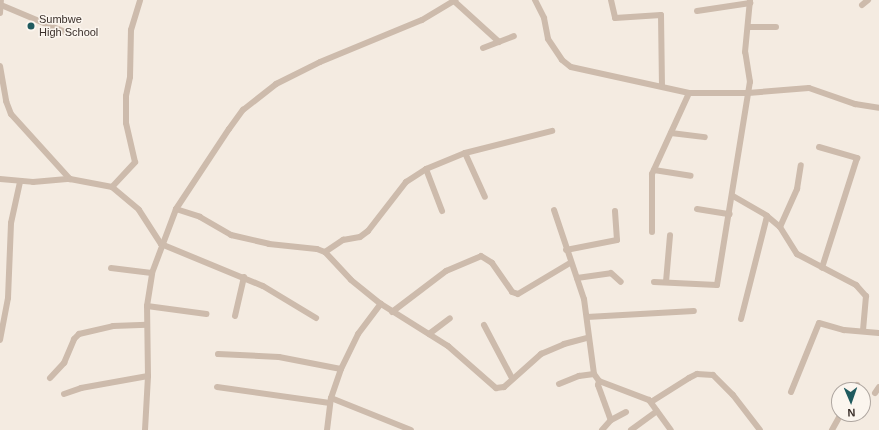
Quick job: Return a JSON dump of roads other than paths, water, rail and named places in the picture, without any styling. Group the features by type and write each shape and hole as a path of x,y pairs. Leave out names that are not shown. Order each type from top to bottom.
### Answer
{"street":[{"path":"112,187 135,162 126,123 126,96 130,77 131,30 140,0"},
{"path":"145,430 148,376 147,306 152,273 161,244 176,209 243,110 260,94 302,71 422,20 454,0 499,42"},
{"path":"535,0 544,18 548,39 566,65 689,93 748,94 809,88 843,101 879,108"},
{"path":"611,0 615,18 661,15 662,86"},
{"path":"862,6 868,0"},
{"path":"654,282 718,285 733,196 750,82 745,52 750,2 697,12"},
{"path":"0,13 1,3 65,32"},
{"path":"748,27 776,27"},
{"path":"483,48 514,36"},
{"path":"0,66 6,101 10,114 70,179"},
{"path":"652,232 654,170 689,93"},
{"path":"325,252 343,240 360,237 368,231 406,182 426,169 465,153 552,131"},
{"path":"671,133 705,137"},
{"path":"819,147 856,158 822,268"},
{"path":"465,153 485,197"},
{"path":"780,227 797,189 801,165"},
{"path":"426,169 442,211"},
{"path":"654,170 691,176"},
{"path":"0,179 20,182 70,179 112,187 139,210 161,244 244,277 316,318"},
{"path":"0,340 8,298 11,223 20,182"},
{"path":"733,196 767,216 780,227 798,254 856,285 866,296 864,331"},
{"path":"176,209 200,216 231,235 269,244 317,249 325,252 352,280 381,304 456,352 496,388 504,387 512,378 541,354 564,344 587,338"},
{"path":"697,209 730,214"},
{"path":"554,210 570,262 577,278 587,316 587,338 594,374 600,381 643,396 651,402 671,430"},
{"path":"566,250 617,240 615,211"},
{"path":"741,319 767,216"},
{"path":"666,282 670,235"},
{"path":"392,312 446,272 481,256 492,263 512,292 518,294 570,262"},
{"path":"111,268 152,273"},
{"path":"577,278 611,273 621,282"},
{"path":"235,316 244,277"},
{"path":"327,430 330,400 341,369 358,334 381,304"},
{"path":"147,306 206,314"},
{"path":"587,316 694,311"},
{"path":"429,334 450,318"},
{"path":"791,392 819,323 844,330 864,331 879,334"},
{"path":"484,325 512,378"},
{"path":"50,378 64,363 74,339 79,334 113,326 147,326"},
{"path":"218,354 279,357 341,369"},
{"path":"559,384 579,376 594,374"},
{"path":"651,402 697,374 713,375 734,395 760,430"},
{"path":"64,394 80,388 148,376"},
{"path":"600,381 598,385 611,420"},
{"path":"217,387 330,400 411,430"},
{"path":"633,430 657,411"},
{"path":"602,430 611,420 626,412"}],"place":[{"name":"Sumbwe High School","path":"31,26"}]}
